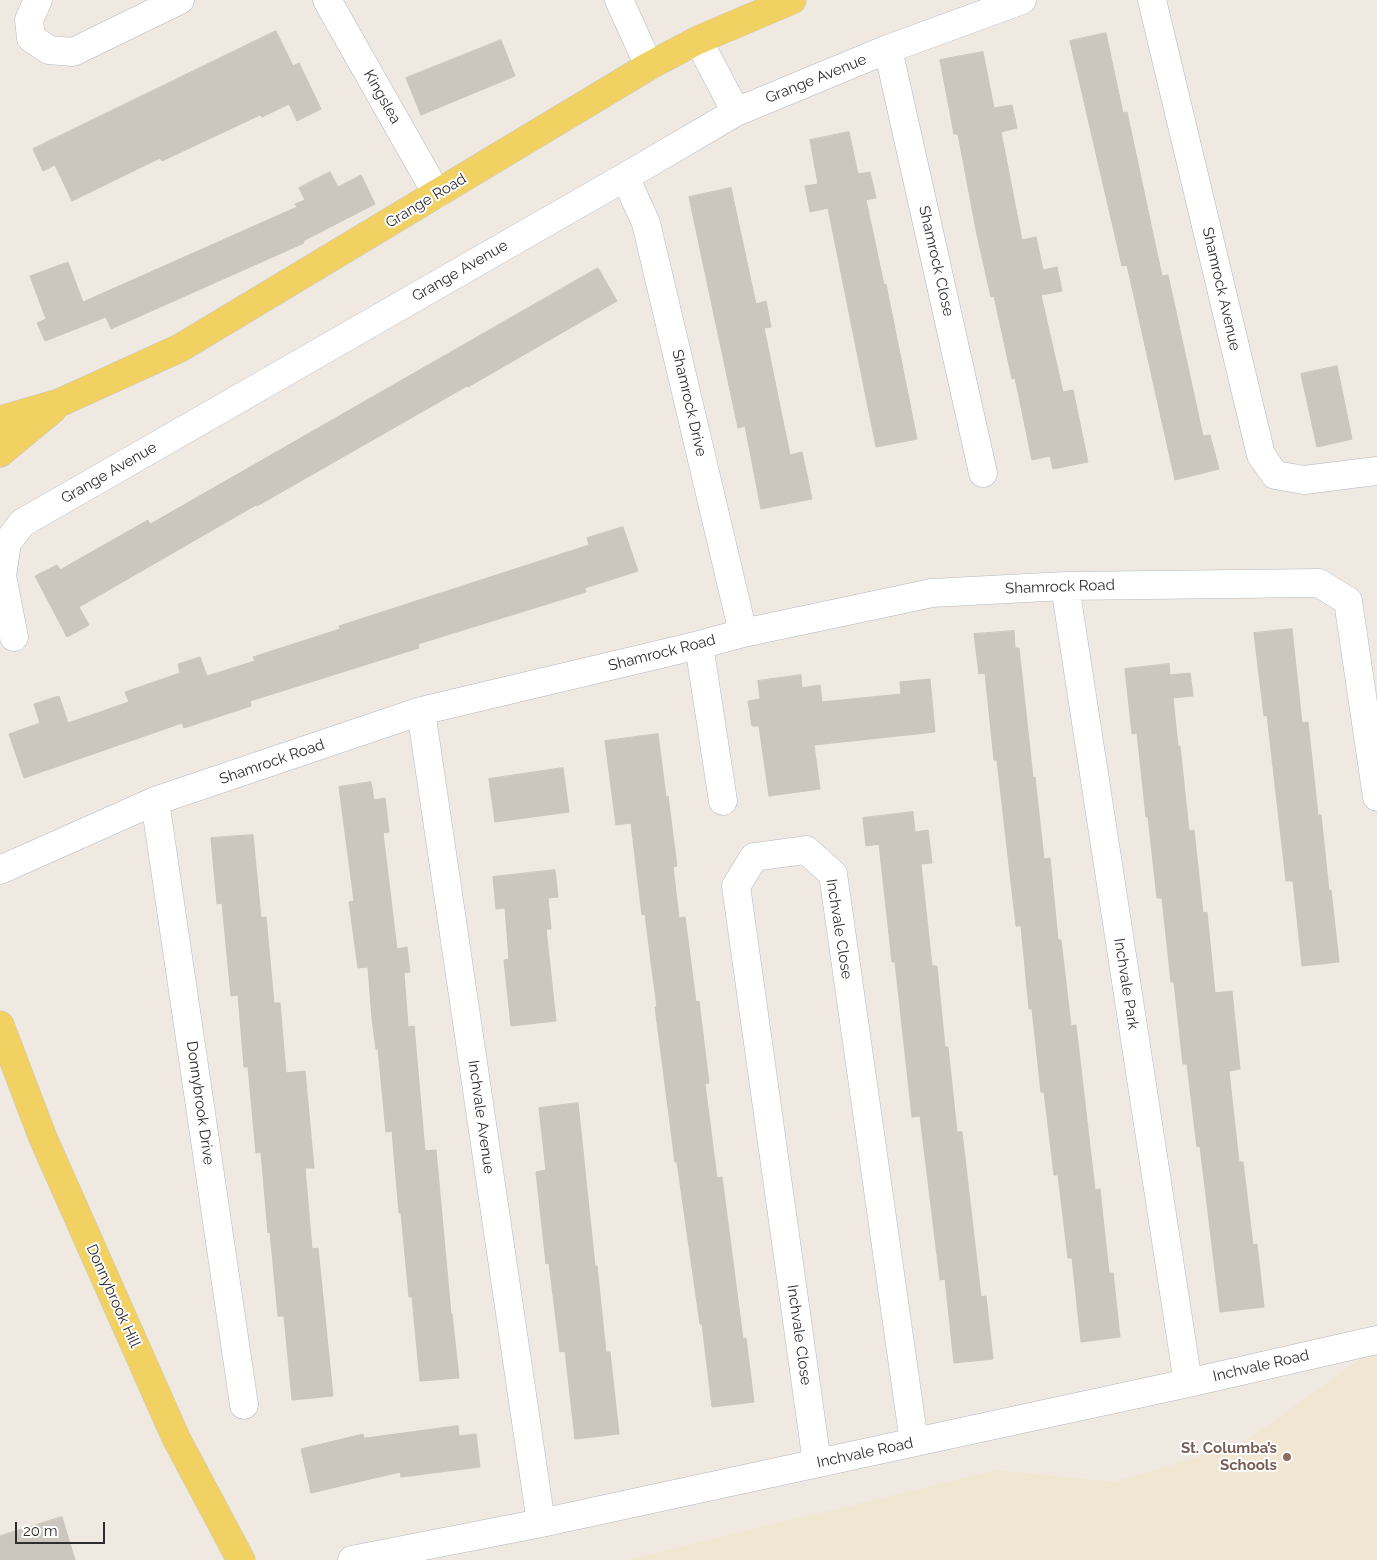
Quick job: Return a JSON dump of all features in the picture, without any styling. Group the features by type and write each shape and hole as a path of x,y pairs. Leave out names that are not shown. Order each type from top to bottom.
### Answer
{"main road":[{"name":"Grange Road","path":"0,420 59,403 180,348 649,66 698,40 792,0"},
{"name":"Grange Road","path":"0,454 59,403"},
{"name":"Donnybrook Hill","path":"0,1024 43,1138 176,1438 241,1560"}],"street":[{"path":"38,0 29,20 31,38 49,50 73,52 180,0"},
{"name":"Kingslea","path":"327,0 437,194"},
{"path":"619,0 649,66"},
{"name":"Grange Avenue","path":"14,637 2,576 7,543 22,523 736,112 888,49 1022,0"},
{"name":"Shamrock Avenue","path":"1152,0 1261,455 1275,475 1304,480 1377,471"},
{"path":"698,40 736,112"},
{"name":"Shamrock Close","path":"888,49 983,473"},
{"name":"Shamrock Drive","path":"625,177 646,223 743,633"},
{"name":"Shamrock Road","path":"0,870 156,801 421,711 743,633 932,593 1065,586 1319,583 1348,601 1372,740"},
{"name":"Inchvale Park","path":"1065,586 1188,1383"},
{"path":"699,645 723,801"},
{"name":"Inchvale Avenue","path":"421,711 541,1523"},
{"path":"1372,740 1377,797"},
{"name":"Donnybrook Drive","path":"156,801 244,1405"},
{"name":"Inchvale Close","path":"817,1463 736,886 754,857 806,850 833,874 914,1442"},
{"name":"Inchvale Road","path":"352,1560 541,1523 1188,1383 1377,1340"}],"shaded area":[{"name":"St. Columba’s Schools","path":"1377,1347 1377,1560 627,1560 996,1470 1113,1482 1240,1445"}],"building":[{"path":"276,31 293,66 299,63 321,109 297,121 289,104 262,117 260,115 162,161 160,158 72,201 55,165 43,171 33,149"},
{"path":"1106,33 1123,113 1127,112 1162,276 1168,275 1203,436 1210,435 1219,469 1175,480 1127,265 1122,266 1070,41"},
{"path":"501,40 515,76 421,115 406,78"},
{"path":"983,52 994,108 1012,105 1017,128 1001,132 1022,240 1036,237 1043,270 1057,267 1062,291 1041,295 1063,392 1073,390 1088,462 1053,469 1050,456 1032,460 1015,378 1012,379 994,296 991,297 958,134 954,134 940,60"},
{"path":"849,132 858,174 870,172 876,198 866,200 884,285 886,284 917,439 876,447 828,208 810,212 805,186 818,184 810,140"},
{"path":"330,172 338,187 361,175 375,204 303,241 304,243 111,329 106,317 45,341 37,323 46,319 30,276 68,262 83,302 297,207 295,204 305,200 299,188"},
{"path":"731,188 756,304 766,301 771,327 764,328 790,455 802,452 812,499 761,509 745,426 738,428 689,197"},
{"path":"598,268 617,301 79,607 89,625 67,637 35,576 57,565 60,570 148,520 150,524"},
{"path":"1337,366 1352,439 1317,447 1301,374"},
{"path":"623,527 638,571 585,588 586,592 418,644 419,648 250,701 251,706 184,728 182,723 24,778 9,734 40,723 34,704 59,696 68,723 129,702 125,692 180,673 178,664 200,657 207,676 255,661 253,657 340,629 339,626 589,545 587,538"},
{"path":"1292,629 1302,723 1308,722 1318,815 1321,815 1339,962 1302,966 1293,881 1286,881 1267,715 1264,716 1254,633"},
{"path":"1014,631 1015,648 1019,648 1044,859 1050,858 1058,940 1061,940 1071,1026 1076,1025 1095,1190 1100,1189 1109,1273 1113,1273 1120,1337 1081,1342 1072,1258 1068,1258 1058,1175 1054,1175 1044,1092 1041,1092 1032,1009 1029,1009 1021,926 1016,926 997,760 994,760 985,673 979,674 974,634"},
{"path":"1169,664 1170,675 1190,673 1193,696 1173,698 1178,746 1180,746 1189,831 1194,830 1203,913 1207,912 1215,993 1232,991 1240,1069 1229,1071 1239,1162 1243,1162 1253,1245 1257,1244 1264,1307 1220,1312 1200,1146 1197,1147 1187,1064 1183,1064 1174,982 1171,982 1162,898 1157,898 1137,733 1132,734 1125,669"},
{"path":"801,675 802,688 820,685 822,702 901,694 900,682 930,679 935,732 814,745 820,789 769,796 759,726 752,726 748,701 760,699 758,681"},
{"path":"658,734 677,866 673,867 679,918 685,917 696,1002 699,1001 709,1083 705,1084 717,1178 722,1177 743,1339 746,1338 754,1402 712,1407 702,1324 700,1324 677,1162 675,1162 645,914 642,915 631,823 616,825 605,741"},
{"path":"563,768 569,812 495,822 489,779"},
{"path":"371,782 374,800 385,798 389,832 383,833 397,949 407,947 410,972 404,973 408,1027 414,1026 425,1151 436,1150 451,1314 459,1378 420,1381 412,1297 409,1297 401,1213 399,1213 392,1131 386,1132 378,1049 376,1049 372,1019 368,967 358,968 349,902 354,901 339,787"},
{"path":"913,812 915,832 928,830 932,863 921,864 932,966 937,966 945,1047 948,1047 957,1132 962,1132 981,1297 986,1296 993,1359 954,1363 945,1279 940,1280 920,1116 912,1117 895,962 892,962 879,844 866,846 863,818"},
{"path":"253,835 261,918 266,917 274,1003 280,1003 286,1073 305,1071 314,1168 305,1168 312,1249 318,1248 333,1396 292,1400 284,1316 278,1316 261,1152 256,1153 248,1067 244,1067 238,995 231,996 222,903 217,904 211,838"},
{"path":"555,870 558,897 548,898 551,929 546,929 556,1021 511,1026 504,960 509,959 505,908 496,909 493,877"},
{"path":"578,1103 595,1266 597,1266 606,1352 610,1352 619,1434 575,1439 565,1351 560,1352 549,1263 546,1264 536,1172 546,1170 539,1108"},
{"path":"458,1426 459,1436 476,1434 480,1467 401,1477 400,1472 311,1493 301,1449 363,1434 364,1438"},
{"path":"62,1517 75,1560 0,1560 0,1536"}],"place":[{"name":"St. Columba’s Schools","path":"1287,1457"}]}
